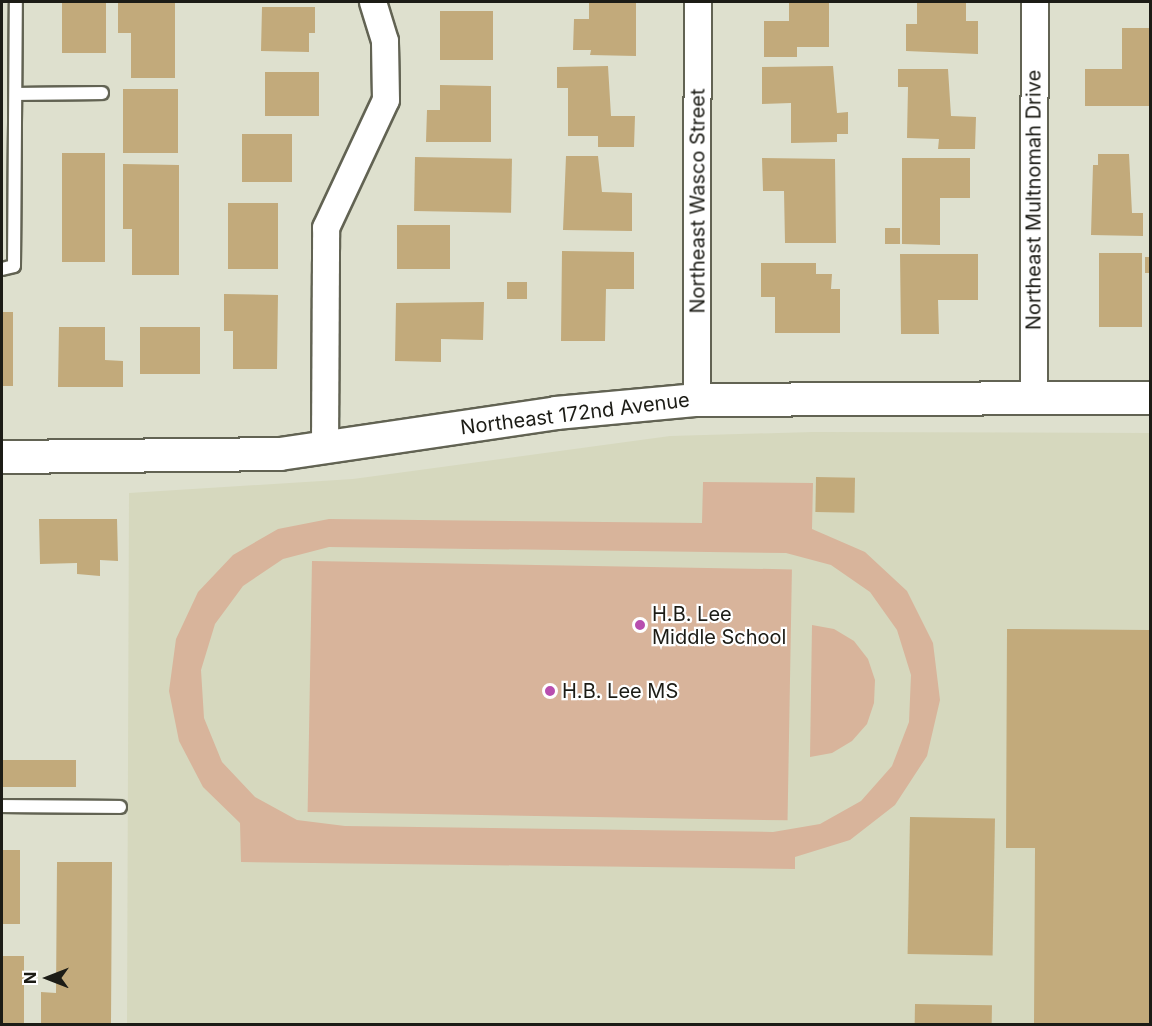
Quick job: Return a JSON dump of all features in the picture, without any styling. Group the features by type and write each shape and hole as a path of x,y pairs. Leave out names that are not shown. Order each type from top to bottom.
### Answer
{"street":[{"path":"325,447 326,228 386,100 385,40 372,2"},
{"name":"Northeast Wasco Street","path":"697,400 698,2"},
{"name":"Northeast Multnomah Drive","path":"1034,398 1035,2"},
{"name":"Northeast 172nd Avenue","path":"2,457 280,454 555,413 697,400 1150,398"}],"lane":[{"path":"2,269 14,266 16,2"},
{"path":"17,94 102,93"},
{"path":"2,806 120,807"}],"shaded area":[{"name":"H.B. Lee Middle School","path":"813,432 1150,433 1150,1024 127,1024 129,493 353,479 670,436"},
{"path":"703,482 813,483 812,529 865,552 907,591 933,643 940,700 927,756 895,805 850,840 795,857 795,869 241,862 240,823 203,787 179,741 169,691 176,639 198,592 233,555 278,529 329,519 702,523","holes":["329,547 786,553 831,565 870,592 897,630 911,675 909,722 892,766 861,801 820,824 773,832 345,826 297,820 255,797 222,762 204,718 201,670 215,624 243,586 283,559"]},
{"name":"H.B. Lee MS","path":"312,561 792,569 788,820 308,812"},
{"path":"812,625 834,629 854,641 868,659 875,680 874,703 867,724 852,741 832,753 810,757"}],"building":[{"path":"62,2 106,2 106,53 62,53"},
{"path":"118,2 175,2 175,78 131,78 131,33 118,33"},
{"path":"589,2 636,2 636,56 590,55 591,50 573,50 574,19 589,19"},
{"path":"789,2 829,2 829,47 797,47 797,57 764,57 764,21 789,21"},
{"path":"917,2 966,2 966,21 978,21 978,54 906,51 906,24 917,24"},
{"path":"262,7 315,7 315,33 309,33 309,52 261,51"},
{"path":"440,11 493,11 493,60 440,60"},
{"path":"1122,28 1150,28 1150,106 1085,106 1085,69 1122,69"},
{"path":"608,66 611,116 635,116 634,147 598,147 598,136 568,136 568,88 557,88 557,67"},
{"path":"833,66 837,113 848,112 848,134 837,134 837,142 791,143 791,103 762,104 762,67"},
{"path":"898,69 948,69 951,116 976,117 975,149 938,149 939,139 907,138 908,87 898,87"},
{"path":"265,72 319,72 319,116 265,116"},
{"path":"440,85 491,86 491,142 426,142 427,110 440,110"},
{"path":"123,89 178,89 178,153 123,153"},
{"path":"242,134 292,134 292,182 242,182"},
{"path":"62,153 105,153 105,262 62,262"},
{"path":"1098,154 1129,154 1132,213 1143,213 1143,236 1091,235 1093,165 1098,165"},
{"path":"566,156 598,156 602,192 632,193 632,231 563,230"},
{"path":"415,157 512,159 511,213 414,211"},
{"path":"762,158 835,159 836,243 785,243 784,191 763,191"},
{"path":"902,158 970,158 970,198 940,198 940,245 902,244"},
{"path":"123,164 179,165 179,275 132,275 132,229 123,229"},
{"path":"228,203 278,203 278,269 228,269"},
{"path":"397,225 450,225 450,269 397,269"},
{"path":"885,228 900,228 900,244 885,244"},
{"path":"562,251 634,252 634,289 606,289 605,341 561,341"},
{"path":"1099,253 1142,253 1142,327 1099,327"},
{"path":"900,254 978,254 978,300 938,300 939,334 901,334"},
{"path":"1145,257 1150,257 1150,273 1145,273"},
{"path":"761,263 816,263 816,274 832,274 831,289 840,289 840,333 775,333 775,297 761,297"},
{"path":"507,282 527,282 527,299 507,299"},
{"path":"224,294 278,295 277,369 233,369 233,331 224,331"},
{"path":"484,302 483,340 441,339 441,362 395,361 396,303"},
{"path":"2,312 13,312 13,386 2,386"},
{"path":"59,327 105,327 105,360 123,361 123,387 58,387"},
{"path":"140,327 200,327 200,374 140,374"},
{"path":"816,477 855,478 854,513 815,512"},
{"path":"39,519 117,519 118,561 100,560 100,576 77,574 77,563 40,564"},
{"path":"1007,629 1150,630 1150,1024 1034,1024 1035,848 1006,848"},
{"path":"2,760 76,760 76,787 2,787"},
{"path":"910,817 995,818 993,955 908,954"},
{"path":"2,850 20,850 20,924 2,924"},
{"path":"57,862 112,862 111,1024 41,1024 41,992 56,993"},
{"path":"2,956 24,956 24,1024 2,1024"},
{"path":"915,1004 992,1005 992,1024 915,1024"}],"place":[{"name":"H.B. Lee Middle School","path":"640,625"},
{"name":"H.B. Lee MS","path":"550,691"}]}
